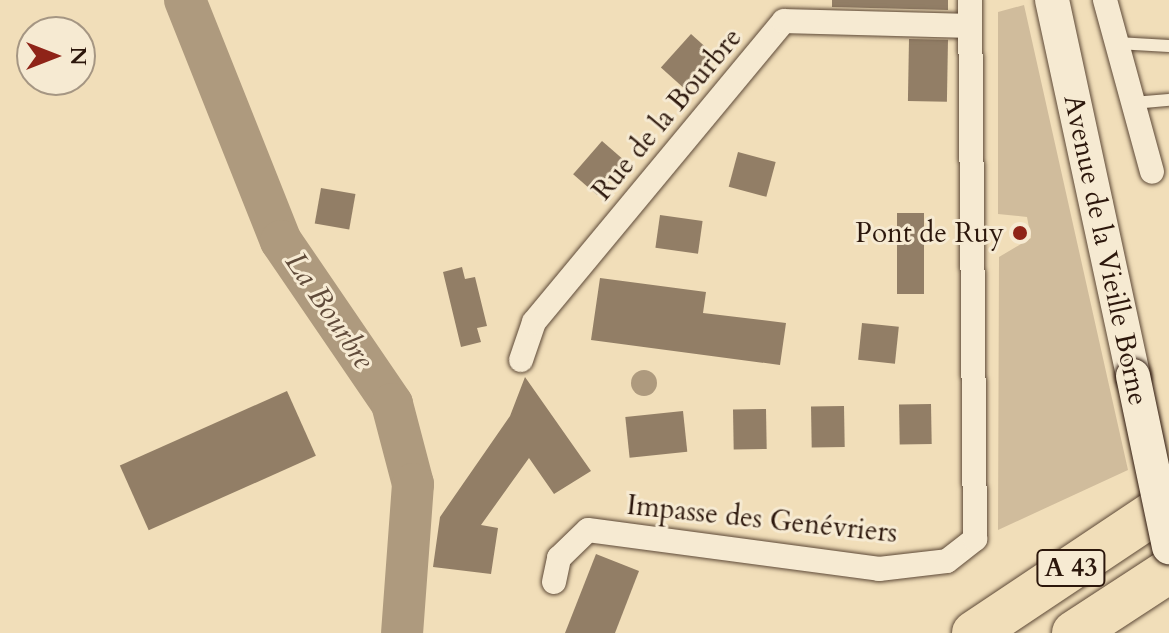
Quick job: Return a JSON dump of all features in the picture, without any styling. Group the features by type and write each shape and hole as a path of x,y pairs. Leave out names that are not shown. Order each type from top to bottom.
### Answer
{"highway":[{"name":"A 43","path":"974,633 1169,503"},
{"name":"A 43","path":"1074,633 1169,571"}],"main road":[{"name":"Avenue de la Vieille Borne","path":"1052,0 1169,547"}],"street":[{"name":"Impasse des Genévriers","path":"554,582 559,558 588,530 879,569 947,561 975,539 970,0"},
{"path":"1105,0 1152,172"},
{"name":"Rue de la Bourbre","path":"521,360 534,322 784,21 970,26"}],"lane":[{"path":"1117,43 1169,46"},
{"path":"1133,103 1169,100"}],"shaded area":[{"path":"1024,5 1128,470 998,530 999,257 1031,238 1027,217 998,214 998,12"},
{"path":"644,370 654,373 657,383 654,393 644,396 634,393 631,383 634,373"}],"building":[{"path":"832,0 948,0 948,10 832,7"},
{"path":"691,34 713,54 683,88 661,67"},
{"path":"909,39 948,40 947,102 908,101"},
{"path":"602,141 626,162 597,195 573,174"},
{"path":"738,152 776,162 766,197 729,187"},
{"path":"321,188 355,194 349,230 315,223"},
{"path":"897,213 924,213 924,294 897,294"},
{"path":"660,215 703,221 698,254 655,248"},
{"path":"462,267 465,279 475,277 487,326 477,328 481,342 461,347 443,272"},
{"path":"600,278 706,292 703,313 786,323 780,365 591,340"},
{"path":"862,323 899,327 895,364 858,360"},
{"path":"525,377 591,471 554,494 529,458 481,525 498,528 491,574 433,567 440,517 510,416"},
{"path":"287,391 316,456 149,530 120,465"},
{"path":"931,404 932,444 900,445 899,405"},
{"path":"844,406 845,447 812,448 811,407"},
{"path":"766,409 767,449 734,450 733,410"},
{"path":"683,411 687,452 630,458 625,417"},
{"path":"596,554 639,571 615,633 565,633"}],"waterway":[{"name":"La Bourbre","path":"185,0 281,241 392,404 413,484 402,633"}],"place":[{"name":"Pont de Ruy","path":"1020,233"}]}
